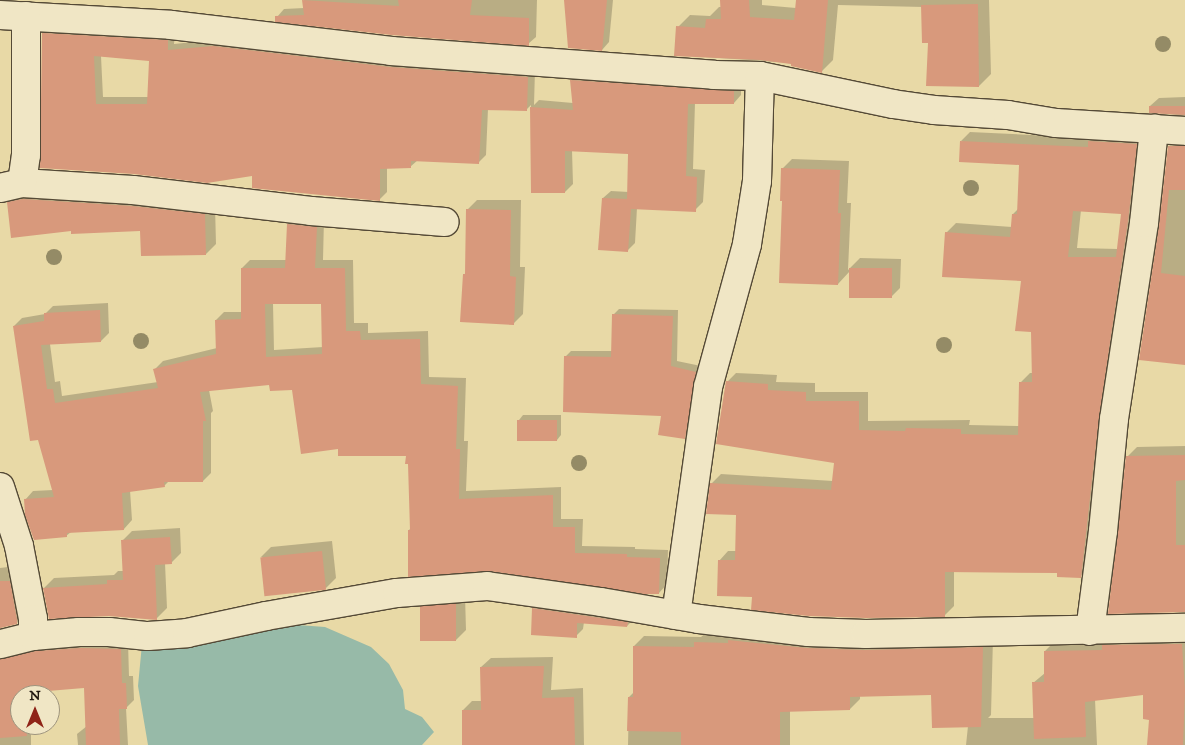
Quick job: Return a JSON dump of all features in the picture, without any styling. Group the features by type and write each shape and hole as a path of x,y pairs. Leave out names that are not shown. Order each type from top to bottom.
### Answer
{"street":[{"path":"445,222 311,211 133,190 11,186 26,155 13,16 170,25 330,45 400,51 714,75 760,76 893,104 1008,115 1056,123 1185,131"},
{"path":"676,615 708,387 747,244 757,181 760,76"},
{"path":"1090,631 1103,531 1114,419 1144,223 1154,129"},
{"path":"0,487 19,546 33,620 33,636"},
{"path":"0,644 33,636 79,632 109,632 148,636 187,633 266,616 397,593 487,586 517,589 676,615 808,632 866,634 1185,628"}],"shaded area":[{"path":"298,625 325,627 371,647 389,664 403,690 405,709 422,717 434,732 422,745 148,745 138,686 142,644 194,642"}],"building":[{"path":"302,0 399,6 398,0 472,0 470,15 529,18 529,46 392,35 275,22 275,16 304,15"},
{"path":"564,0 607,0 602,51 568,48"},
{"path":"720,0 749,0 750,17 794,20 796,0 828,0 822,73 791,66 791,64 761,60 674,56 676,26 705,28 706,19 721,19"},
{"path":"978,4 979,87 926,86 928,43 922,43 921,5"},
{"path":"42,33 168,40 168,50 213,46 390,67 528,77 527,111 482,110 479,164 411,161 411,168 380,169 380,201 252,188 252,176 207,183 134,174 40,168","holes":["94,56 149,61 147,104 96,104"]},
{"path":"570,80 734,91 734,104 688,104 686,176 697,177 696,212 631,209 628,252 598,250 602,198 627,199 628,154 565,151 565,193 531,193 530,107 573,110"},
{"path":"1149,106 1185,106 1185,115 1149,113"},
{"path":"960,141 1088,147 1088,141 1137,144 1128,221 1099,417 1081,578 1057,577 1057,573 945,572 945,617 866,618 809,616 751,610 752,597 717,596 718,560 735,560 736,515 706,514 710,483 831,490 834,463 716,444 726,381 768,384 768,390 806,392 806,401 859,401 859,430 905,431 906,428 961,429 961,434 1018,435 1019,382 1032,382 1031,332 1015,331 1021,281 942,277 945,232 1010,237 1012,214 1017,214 1019,165 959,162","holes":["1073,211 1121,214 1116,257 1068,257"]},
{"path":"1168,146 1185,146 1185,190 1169,190 1161,273 1185,276 1185,365 1139,360 1159,225"},
{"path":"781,168 840,170 838,213 841,213 838,285 779,283 782,201 780,201"},
{"path":"23,199 132,206 205,214 206,255 141,256 140,231 71,234 71,231 11,238 7,202"},
{"path":"466,209 511,210 510,276 516,277 514,325 460,322 463,274 465,274"},
{"path":"287,224 317,227 315,268 345,268 346,331 360,331 361,340 420,339 421,384 458,386 456,449 460,449 459,499 553,495 553,527 575,527 575,553 627,554 627,557 660,558 659,594 644,594 489,571 408,577 408,530 410,530 408,464 405,464 406,456 338,456 338,449 301,454 292,390 270,391 269,385 200,392 206,421 203,421 203,482 164,482 165,487 122,493 124,530 67,533 67,537 34,540 25,515 24,499 54,497 38,440 30,441 13,326 44,321 44,313 100,310 101,342 41,345 47,389 53,389 55,403 158,388 153,369 216,354 215,320 241,319 241,268 285,268","holes":["265,304 321,304 322,354 266,357"]},
{"path":"849,268 892,268 892,298 849,298"},
{"path":"612,314 673,316 671,366 696,372 685,439 658,435 661,416 563,412 564,356 611,357"},
{"path":"517,420 557,420 557,441 517,441"},
{"path":"1185,455 1185,480 1176,481 1176,545 1185,545 1185,612 1108,614 1126,456"},
{"path":"170,537 172,564 155,565 157,620 109,616 49,619 43,588 107,584 107,580 123,580 121,540"},
{"path":"322,551 326,590 264,596 260,557"},
{"path":"0,581 10,581 17,624 0,628"},
{"path":"420,604 456,604 456,641 420,641"},
{"path":"532,608 628,622 627,627 577,623 577,638 531,635"},
{"path":"728,640 807,648 865,650 983,647 981,727 932,728 931,695 850,697 850,710 780,712 780,745 681,745 681,732 627,731 628,697 633,697 633,646 694,647 694,642 728,643"},
{"path":"1182,644 1185,691 1183,745 1147,745 1149,720 1143,719 1143,695 1085,702 1086,737 1034,739 1032,682 1044,682 1044,651 1102,650 1102,645"},
{"path":"80,648 121,649 122,683 126,683 127,709 119,709 120,745 86,745 84,688 60,690 60,685 10,685 10,735 27,736 0,738 0,659 36,651"},
{"path":"544,666 542,698 574,697 575,745 462,745 462,710 481,710 480,667"}]}
